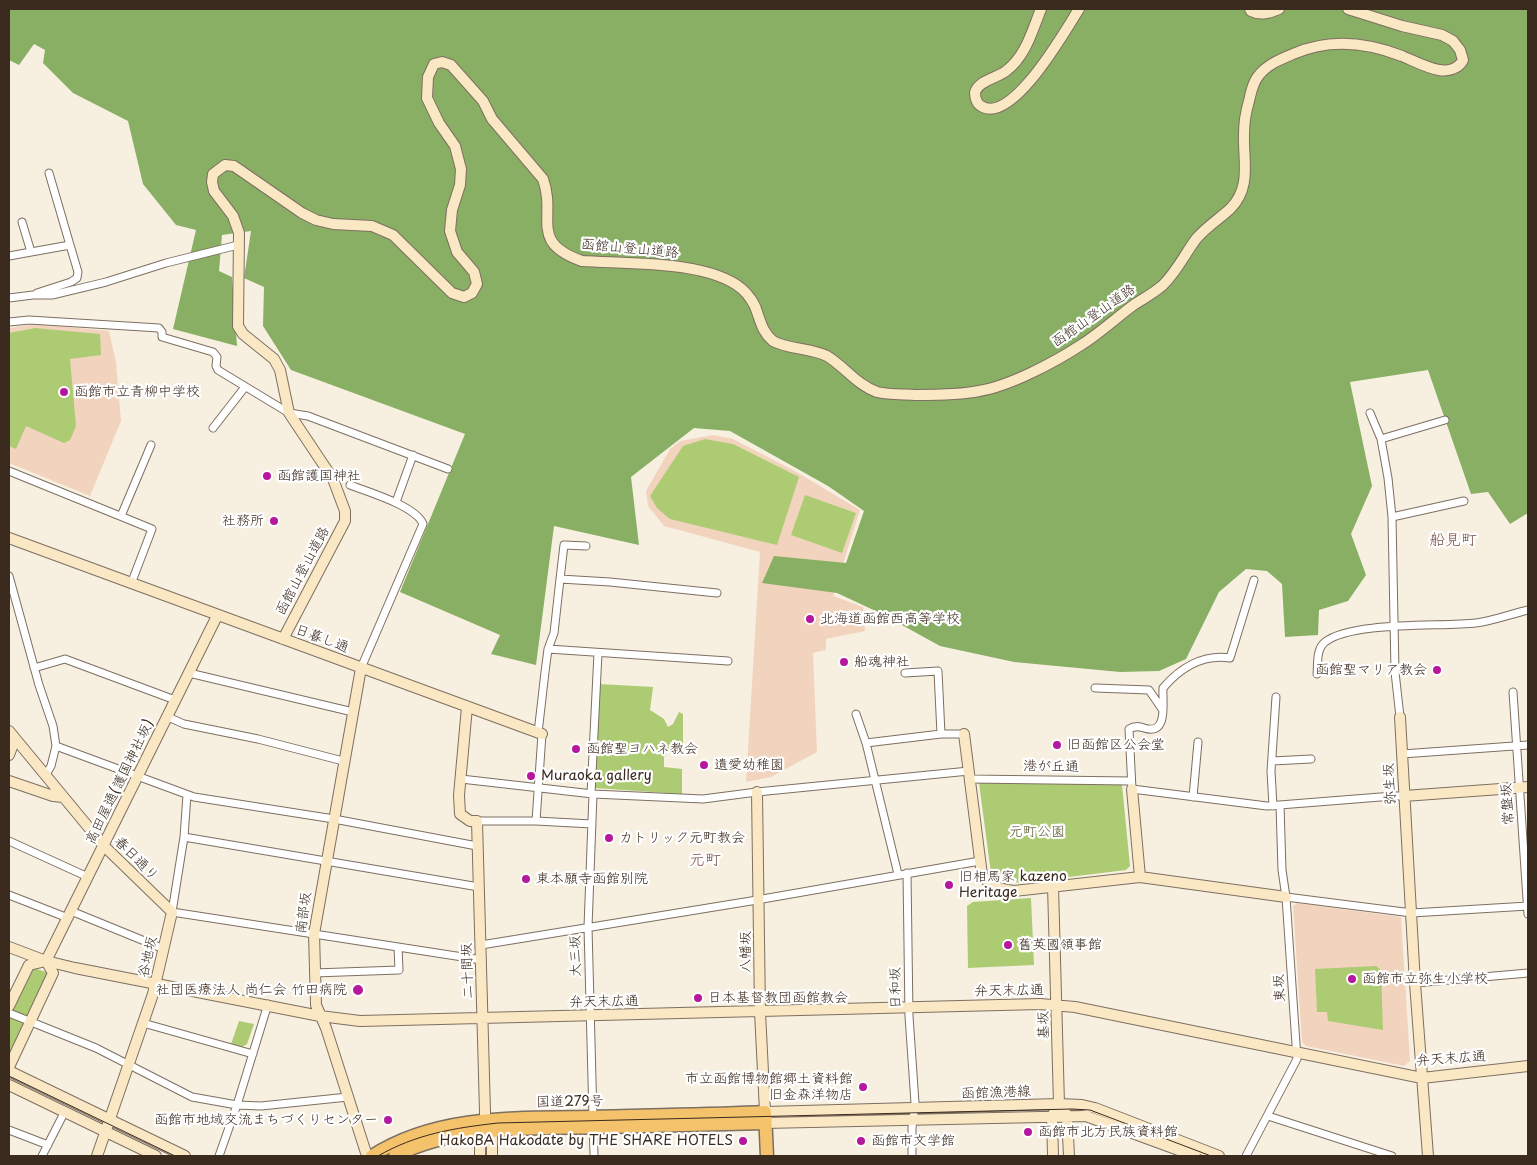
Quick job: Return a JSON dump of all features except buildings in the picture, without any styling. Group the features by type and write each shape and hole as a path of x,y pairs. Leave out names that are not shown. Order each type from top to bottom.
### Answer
{"highway":[{"name":"国道279号","path":"372,1156 393,1144 420,1134 485,1120 593,1122 765,1118"},
{"path":"765,1118 766,1156"},
{"name":"国道279号","path":"396,1156 431,1142 486,1132 593,1122"}],"street":[{"path":"1041,9 1021,57 1005,72 982,84 976,90 976,100 981,107 990,109 1002,105 1030,82 1049,58 1079,9"},
{"path":"1250,9 1257,14 1266,14 1279,9"},
{"name":"函館山登山道路","path":"283,639 345,521 345,511 333,479 289,413 280,370 274,359 243,334 238,326 239,233 233,216 214,191 212,182 213,174 225,165 234,166 302,213 316,220 334,224 372,226 388,232 452,293 464,298 472,293 477,284 474,272 457,252 450,231 452,210 460,185 461,169 455,146 436,118 427,98 428,77 434,64 442,62 451,66 483,101 492,119 543,180 547,191 546,216 548,234 556,246 567,256 582,261 682,268 716,275 741,288 750,298 757,310 758,320 766,333 775,342 825,355 840,365 860,383 879,392 925,395 981,391 1023,376 1080,346 1161,287 1172,275 1198,237 1231,208 1239,197 1245,180 1244,132 1247,108 1251,90 1258,76 1267,67 1299,52 1328,44 1349,43 1371,46 1441,70 1456,68 1463,60 1460,50 1453,41 1442,36 1348,9"},
{"path":"33,295 70,282 77,278 78,272 49,173"},
{"path":"22,222 31,252"},
{"path":"9,256 70,245"},
{"path":"9,298 52,295 238,245"},
{"path":"9,322 29,320 159,328 162,332 162,337 213,352 217,357 216,366 218,370 289,413 308,416 448,469"},
{"path":"213,428 245,387"},
{"name":"弥生坂","path":"1370,413 1381,439 1392,517 1395,672 1400,717 1415,983 1428,1156"},
{"path":"1381,439 1445,420"},
{"path":"121,516 151,445"},
{"path":"396,502 413,455"},
{"path":"9,470 152,529 131,584"},
{"path":"350,485 396,502 421,519 423,524 361,668"},
{"path":"1392,517 1464,501"},
{"name":"日暮し通","path":"9,538 540,734"},
{"path":"536,821 540,734 548,648 554,633 564,545 586,546"},
{"path":"9,576 34,668 51,717 56,746 51,766 45,776"},
{"path":"560,579 717,593"},
{"path":"1140,877 1131,785 1129,729 1133,726 1140,726 1151,730 1159,726 1164,712 1163,688 1175,674 1202,660 1219,657 1230,658 1254,580"},
{"path":"1317,674 1320,647 1326,641 1338,635 1393,626 1478,622 1528,610"},
{"name":"高田屋通(護国神社坂)","path":"46,961 217,616"},
{"path":"548,648 728,661"},
{"name":"大三坂","path":"594,1156 588,927 598,653"},
{"path":"34,668 65,659 175,700"},
{"name":"南部坂","path":"361,668 343,761 314,934 314,973 316,1005 367,1156"},
{"path":"905,673 938,672 941,734"},
{"path":"189,673 353,712"},
{"path":"1095,688 1148,690 1164,712"},
{"name":"常盤坂","path":"1513,692 1517,747 1524,787 1528,914"},
{"name":"東坂","path":"1246,1156 1297,1060 1286,897 1272,760 1276,697"},
{"path":"467,707 459,795 460,814 470,821 536,821 592,824"},
{"path":"856,714 866,743 898,874"},
{"path":"168,716 184,724 258,739 343,761"},
{"path":"9,755 11,734"},
{"name":"春日通り","path":"11,734 104,846 172,912"},
{"path":"866,743 941,734 964,734 982,875 991,885 1002,889 1014,891 1140,877 1412,913 1528,906"},
{"path":"1193,797 1198,742"},
{"path":"1402,754 1528,745"},
{"path":"56,746 194,797 334,819 477,846"},
{"path":"1272,760 1311,759"},
{"name":"港が丘通","path":"461,780 592,794 703,799 875,780 969,775 1131,785 1193,797 1276,806 1404,796"},
{"path":"9,781 53,796 63,797"},
{"path":"1404,796 1524,787"},
{"name":"八幡坂","path":"757,792 760,899 760,1012 765,1118"},
{"name":"谷地坂","path":"97,1156 156,984 172,912 184,837 186,795"},
{"name":"二十間坂","path":"477,821 485,1120"},
{"path":"184,837 479,887"},
{"path":"9,841 88,877"},
{"path":"481,945 980,861"},
{"name":"日和坂","path":"907,872 909,1007 914,1110 912,1156"},
{"name":"基坂","path":"1053,886 1059,1104"},
{"path":"9,895 70,914 164,949"},
{"path":"172,912 482,960"},
{"name":"弁天末広通","path":"9,947 46,961 156,984 268,1004 320,1016 360,1021 1057,1005 1422,1078 1528,1066"},
{"path":"314,973 398,970 398,947"},
{"path":"9,1006 29,965 46,961 53,973 9,1066"},
{"path":"1415,983 1528,973"},
{"path":"219,1156 268,1004"},
{"path":"9,1013 96,1048 192,1096 237,1105 261,1106 348,1097"},
{"path":"143,1023 253,1054"},
{"path":"9,1071 110,1119 179,1155"},
{"path":"9,1084 156,1156"},
{"path":"1053,1156 1052,1116 1059,1104 1067,1116 1068,1156"},
{"name":"函館漁港線","path":"765,1118 1059,1104 1089,1106 1220,1156"},
{"name":"函館漁港線","path":"914,1110 1093,1118 1195,1156"},
{"path":"1268,1116 1392,1156"},
{"path":"42,1156 62,1117"},
{"path":"480,1156 486,1132 491,1127 485,1120"},
{"path":"9,1130 48,1145"},
{"path":"486,1132 492,1156"}],"shaded area":[{"name":"函館市立青柳中学校","path":"35,324 109,331 116,362 121,421 90,496 9,463 9,328"},
{"name":"北海道函館西高等学校","path":"713,435 733,439 795,471 860,510 833,596 863,607 865,631 826,639 826,650 813,653 817,752 771,777 746,782 760,552 664,526 648,506 646,491 670,449 680,441"},
{"name":"函館市立弥生小学校","path":"1297,903 1401,917 1410,1061 1404,1066 1306,1046 1302,1042 1293,906"}],"green space":[{"path":"9,9 1528,9 1528,513 1510,524 1488,492 1471,494 1428,370 1350,382 1372,486 1351,534 1366,575 1348,601 1319,610 1318,635 1285,637 1282,584 1267,571 1246,569 1219,592 1186,659 1159,671 1120,672 1014,662 940,646 882,614 837,593 762,583 774,556 846,563 864,511 828,486 730,431 694,428 631,477 639,545 554,526 536,665 491,654 500,635 400,592 465,434 291,370 263,326 264,287 244,278 251,231 222,235 219,271 232,277 237,346 173,329 196,230 176,225 143,184 128,121 73,93 43,63 45,50 34,44 19,65 9,60"},
{"path":"35,328 100,334 101,355 70,359 76,426 70,440 64,443 26,426 16,449 9,446 9,333"},
{"path":"705,439 733,444 799,477 777,545 670,519 657,508 650,496 683,446"},
{"path":"805,495 856,513 842,553 791,535"},
{"path":"599,684 653,687 650,710 664,719 668,727 673,724 679,712 683,714 683,753 668,752 664,757 664,767 682,769 682,794 595,788"},
{"name":"元町公園","path":"979,783 1122,785 1130,866 1126,870 1020,883 994,877 991,873"},
{"path":"1031,898 1034,965 968,968 967,906 973,902"},
{"path":"1376,966 1381,970 1383,1030 1328,1021 1327,1012 1317,1012 1315,969"},
{"path":"34,968 49,973 9,1055 9,1019"},
{"path":"239,1021 254,1024 247,1044 242,1047 231,1044"}],"tram line":[{"path":"9,1076 175,1156"},
{"path":"378,1156 392,1148 421,1137 466,1127 498,1123 1072,1109 1090,1110 1211,1156"}],"place":[{"name":"函館市立青柳中学校","path":"64,392"},
{"name":"函館護国神社","path":"267,476"},
{"name":"社務所","path":"274,521"},
{"name":"北海道函館西高等学校","path":"810,619"},
{"name":"船魂神社","path":"844,662"},
{"name":"函館聖マリア教会","path":"1437,670"},
{"name":"旧函館区公会堂","path":"1057,745"},
{"name":"函館聖ヨハネ教会","path":"576,749"},
{"name":"遺愛幼稚園","path":"704,765"},
{"name":"Muraoka gallery","path":"531,776"},
{"name":"カトリック元町教会","path":"609,838"},
{"name":"東本願寺函館別院","path":"526,879"},
{"name":"旧相馬家 kazeno Heritage","path":"949,885"},
{"name":"舊英國領事館","path":"1008,945"},
{"name":"函館市立弥生小学校","path":"1352,979"},
{"name":"社団医療法人 尚仁会 竹田病院","path":"358,990"},
{"name":"日本基督教団函館教会","path":"698,998"},
{"name":"市立函館博物館郷土資料館 旧金森洋物店","path":"863,1087"},
{"name":"函館市地域交流まちづくりセンター","path":"388,1120"},
{"name":"函館市北方民族資料館","path":"1028,1132"},
{"name":"HakoBA Hakodate by THE SHARE HOTELS","path":"743,1141"},
{"name":"函館市文学館","path":"861,1141"}],"district":[{"name":"船見町","path":"1453,541"},
{"name":"元町","path":"705,861"}]}
